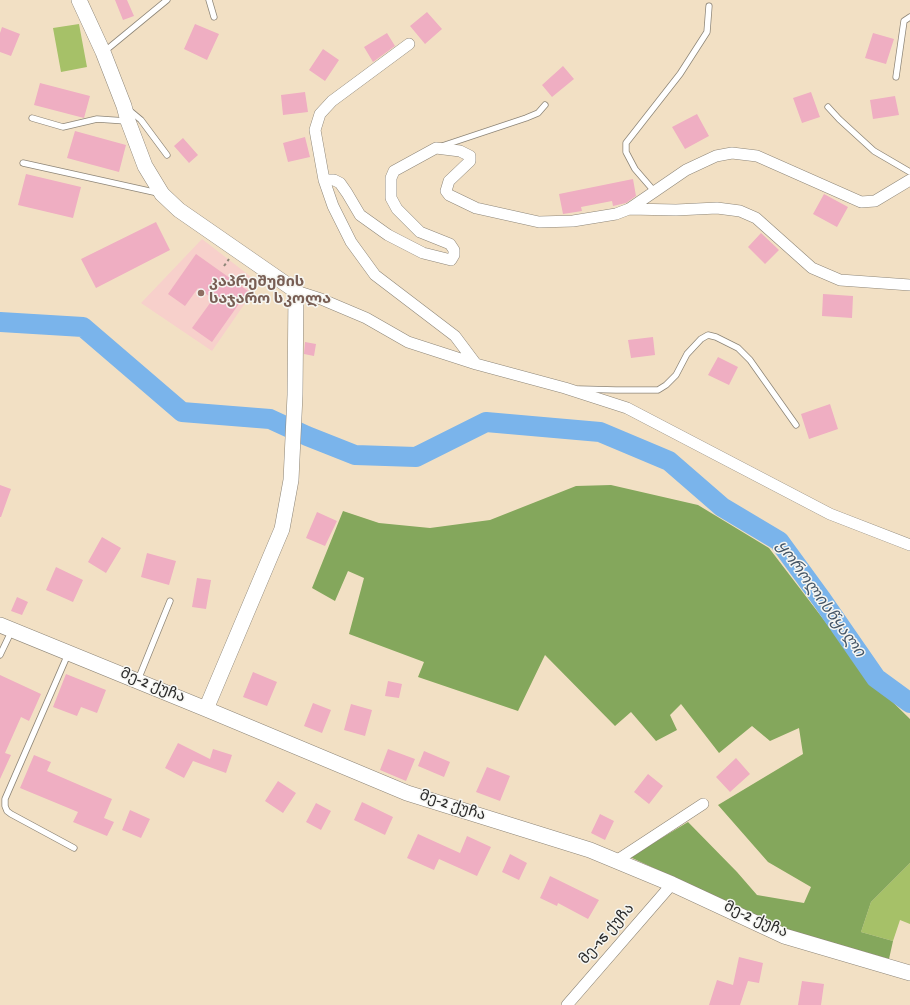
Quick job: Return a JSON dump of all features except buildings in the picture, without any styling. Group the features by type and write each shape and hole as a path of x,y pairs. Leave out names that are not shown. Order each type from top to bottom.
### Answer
{"street":[{"path":"79,0 103,52 145,166 162,194 179,210 296,292 321,299 366,318 408,342 476,364 564,388 627,408 830,514 910,545"},
{"path":"409,44 332,101 320,114 315,130 324,180 333,206 351,242 375,275 455,336 476,364"},
{"path":"324,180 334,180 340,183 360,215 388,235 423,253 451,260 454,256 454,250 450,244 420,232 397,209 391,198 391,178 394,171 436,148 460,151 470,156 470,161 449,181 446,191 449,195 476,208 539,222 574,221 616,214 629,209 686,170 716,156 732,153 757,156 862,202 875,201 910,180"},
{"path":"629,209 676,210 717,208 740,211 756,218 812,268 840,280 910,285"},
{"path":"206,709 282,529 291,480 295,395 296,292"},
{"name":"მე-2 ქუჩა","path":"6,628 407,793 590,850 672,884 784,936 910,973"},
{"path":"616,861 703,804"},
{"name":"მე-15 ქუჩა","path":"567,1005 672,884"}],"lane":[{"path":"103,52 167,0"},
{"path":"209,0 214,17"},
{"path":"654,191 635,169 626,152 626,143 680,74 707,32 709,6"},
{"path":"896,77 904,21 910,17"},
{"path":"436,148 526,118 538,113 545,105"},
{"path":"124,106 142,120 167,155"},
{"path":"828,107 874,152 910,172"},
{"path":"32,118 63,127 97,119 128,121"},
{"path":"23,163 162,194"},
{"path":"564,388 658,390 666,385 676,375 687,354 701,339 708,335 716,337 738,348 750,360 796,425"},
{"path":"137,681 170,601"},
{"path":"0,655 6,628"},
{"path":"68,653 5,799 5,806 11,814 74,848"}],"shaded area":[{"name":"კაპრეშუმის საჯარო სკოლა","path":"202,239 259,283 212,351 141,303"}],"green space":[{"path":"79,24 87,67 61,72 53,28"},
{"path":"611,485 698,505 769,548 869,679 910,719 910,863 871,902 861,932 893,941 889,959 782,928 630,857 688,822 737,872 757,895 804,903 811,887 768,862 718,805 803,754 799,728 770,741 752,726 719,753 681,704 670,715 677,730 656,741 631,712 615,726 545,655 518,711 418,677 424,662 349,634 364,578 348,571 335,601 312,588 343,511 379,523 430,528 490,520 576,486"},
{"path":"910,863 910,924 900,920 893,941 861,932 871,902"}],"waterway":[{"name":"ყოროლისწყალი","path":"0,322 83,327 182,412 270,419 307,436 355,455 416,457 486,422 600,432 669,461 722,507 779,541 876,678 910,703"}],"place":[{"name":"კაპრეშუმის საჯარო სკოლა","path":"201,293"}]}
